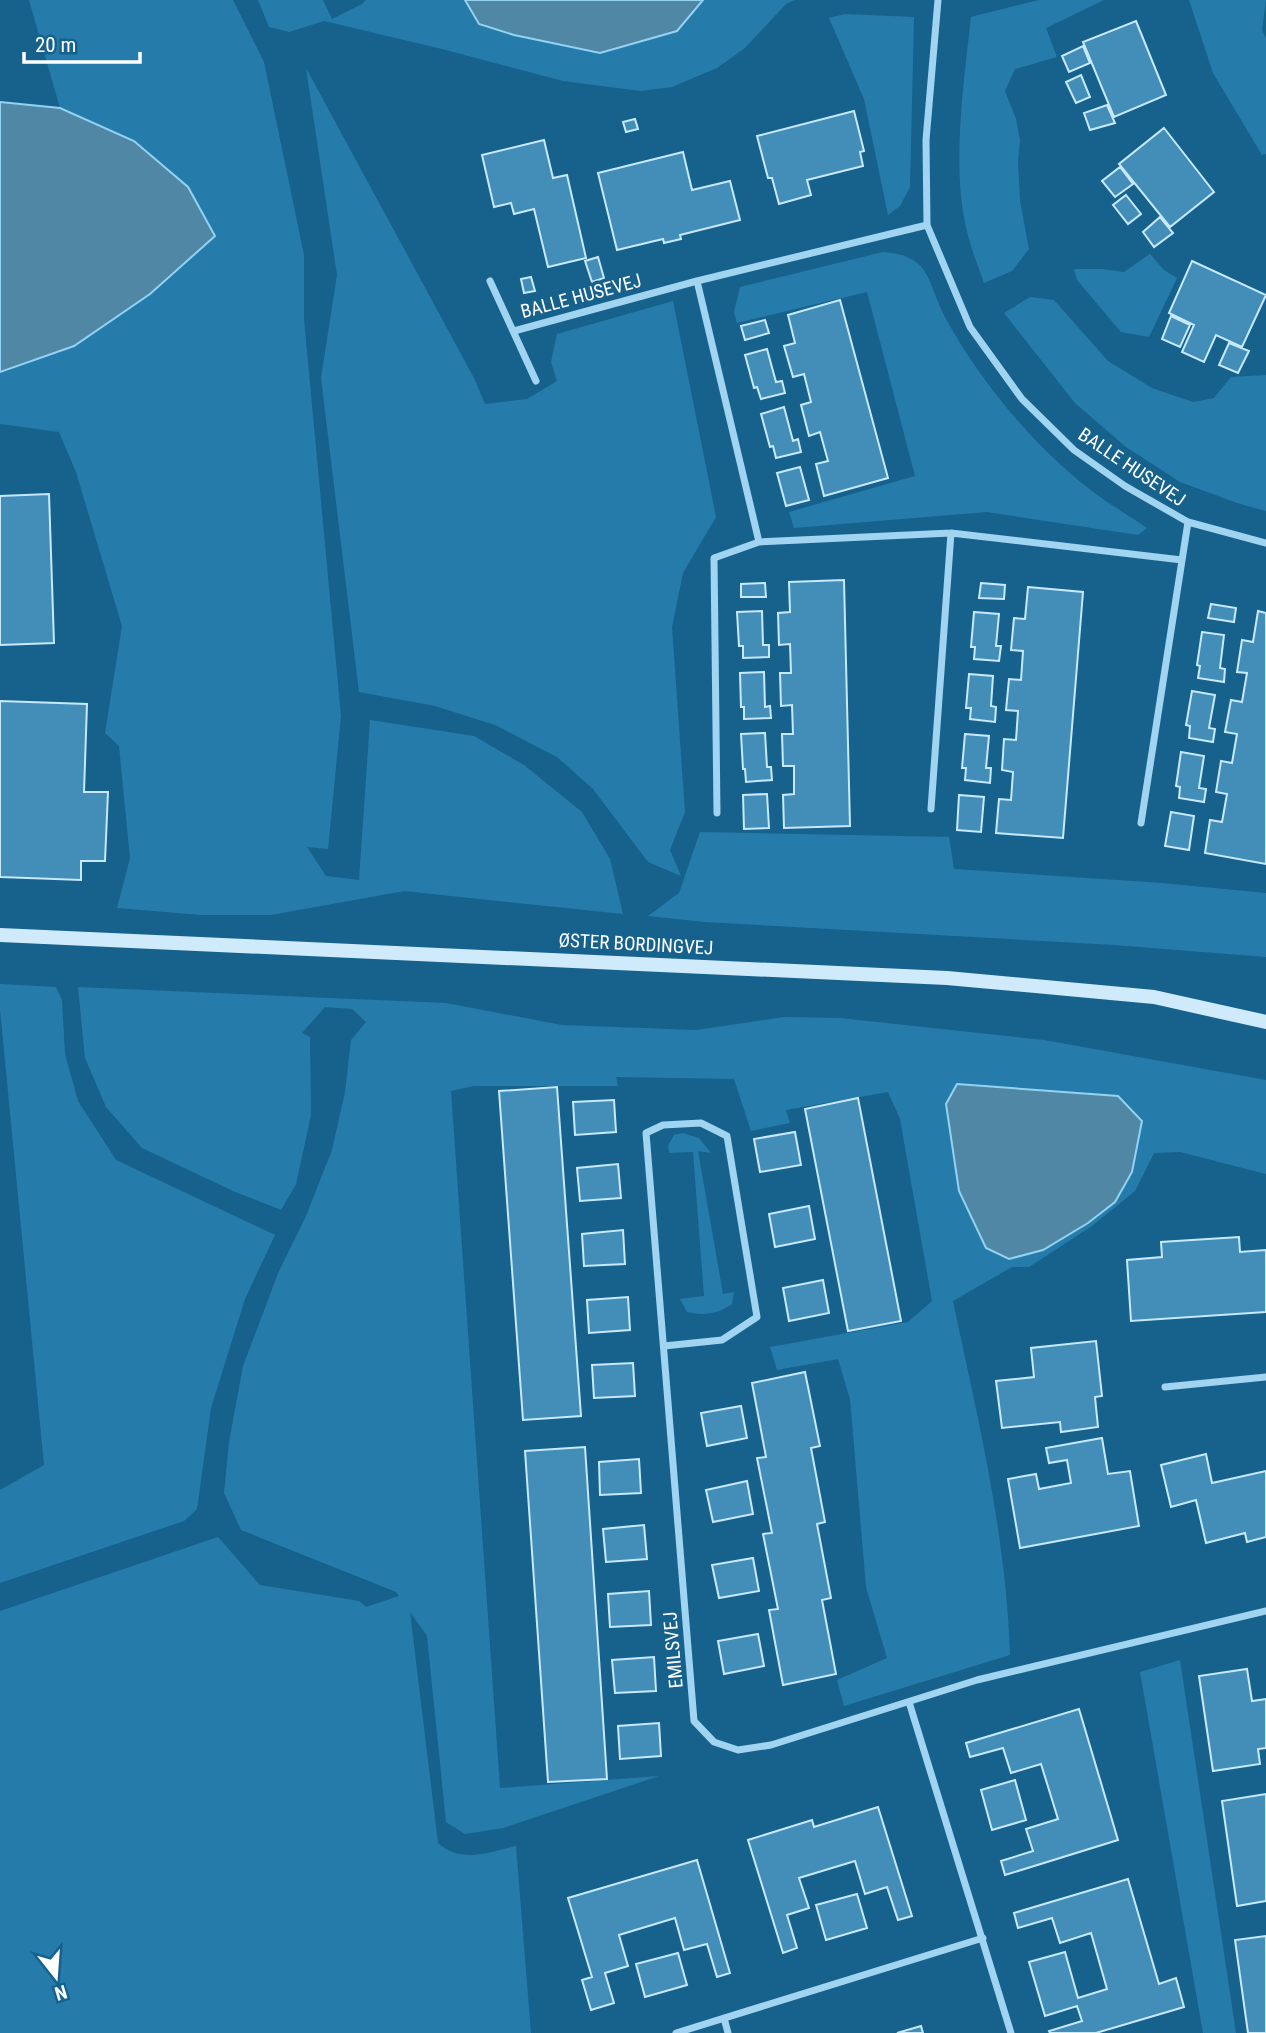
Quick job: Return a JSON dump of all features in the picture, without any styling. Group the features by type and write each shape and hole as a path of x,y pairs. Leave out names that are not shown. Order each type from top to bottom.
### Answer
{"street":[{"name":"BALLE HUSEVEJ","path":"938,0 926,140 927,225 970,327 1022,400 1074,450 1125,486 1188,522 1266,543"},
{"name":"BALLE HUSEVEJ","path":"514,331 697,281 927,225"},
{"name":"BALLE HUSEVEJ","path":"490,281 536,382"},
{"path":"697,281 759,542"},
{"name":"BALLE HUSEVEJ","path":"1141,823 1188,522"},
{"path":"931,809 951,533"},
{"path":"718,813 714,558 759,542 951,533 1182,560"},
{"name":"ØSTER BORDINGVEJ","path":"0,935 947,978 1154,997 1266,1022"},
{"name":"EMILSVEJ","path":"664,1346 722,1340 757,1317 727,1136 701,1123 663,1125 646,1133 694,1721 714,1742 738,1750 771,1745 977,1680 1266,1611"},
{"path":"1166,1387 1266,1377"},
{"path":"909,1702 1011,2033"},
{"path":"676,2033 983,1938"},
{"path":"723,2018 728,2033"}],"shaded area":[{"path":"29,0 233,0 264,62 304,255 304,319 341,716 328,849 307,847 326,876 359,880 370,720 474,736 524,765 582,812 610,859 623,914 404,891 271,915 201,915 117,908 130,858 119,746 105,733 122,626 76,472 59,432 0,424 0,372 74,346 150,294 215,236 134,141 60,108"},
{"path":"258,0 323,0 332,19 366,0 795,0 786,4 745,48 717,68 672,87 641,91 563,81 324,21 289,32 269,27"},
{"path":"465,0 703,0 677,31 600,53 514,35 479,24"},
{"path":"1039,0 1104,0 1046,28 1057,57 1015,69 1005,91 1016,119 1020,140 1020,201 1029,249 1012,271 984,283 967,231 960,180 960,125 971,17"},
{"path":"1189,0 1266,0 1262,30 1266,38 1266,154 1262,155 1213,73"},
{"path":"845,14 914,17 910,187 900,206 888,215 864,99 829,18"},
{"path":"306,68 474,378 485,404 527,399 557,381 551,362 557,334 673,301 716,517 683,573 672,627 685,812 670,850 681,876 648,862 593,789 557,757 495,725 435,706 359,692 321,378 337,275"},
{"path":"0,102 60,108 134,141 188,187 215,236 150,294 74,346 0,372"},
{"path":"883,252 911,259 920,265 946,319 977,369 1036,441 1080,482 1147,528 1138,535 987,512 794,528 789,512 915,476 867,292 737,323 734,312 740,287"},
{"path":"1150,254 1164,270 1177,278 1149,337 1121,332 1077,280 1074,269 1124,272"},
{"path":"1030,297 1054,300 1108,361 1152,388 1193,402 1214,398 1231,377 1266,375 1266,511 1180,482 1126,447 1075,403 1004,313"},
{"path":"700,832 949,837 954,869 1266,893 1266,957 1114,945 704,922 648,916 679,893"},
{"path":"0,984 56,987 62,1000 65,1054 78,1101 116,1160 275,1235 245,1299 211,1408 197,1509 184,1521 0,1583 0,1490 44,1465 0,1009"},
{"path":"78,987 446,1003 562,1025 696,1030 785,1017 840,1018 1044,1040 1266,1080 1266,1174 1180,1152 1154,1153 1135,1191 1092,1226 1029,1267 1012,1267 953,1301 997,1521 1010,1655 844,1706 837,1680 887,1658 866,1587 850,1399 838,1359 777,1370 770,1347 908,1322 932,1301 900,1119 888,1092 786,1110 790,1123 751,1131 734,1079 616,1077 618,1086 474,1086 451,1091 500,1788 659,1776 503,1828 465,1834 446,1822 427,1636 410,1612 438,1843 465,1855 516,1846 531,2033 0,2033 0,1611 218,1537 260,1585 359,1601 366,1607 399,1596 396,1592 241,1530 224,1493 229,1442 243,1366 279,1271 306,1216 332,1150 345,1092 351,1040 366,1022 352,1009 325,1007 302,1033 310,1037 311,1115 296,1184 281,1210 233,1191 142,1148 106,1107 85,1058","holes":["1118,1096 1142,1120 1132,1172"]},
{"path":"957,1084 1118,1096 1142,1121 1132,1172 1115,1202 1088,1223 1043,1250 1009,1259 986,1248 959,1191 946,1104"},
{"path":"683,1133 699,1138 711,1153 698,1151 723,1294 734,1292 732,1304 711,1313 687,1312 680,1299 704,1296 693,1152 669,1153 668,1146 674,1135"},
{"path":"1180,1660 1236,2033 1203,2033 1140,1672"}],"building":[{"path":"1136,21 1166,95 1114,117 1083,42"},
{"path":"1083,46 1090,63 1069,72 1062,56"},
{"path":"1081,75 1090,97 1076,103 1066,82"},
{"path":"1107,105 1115,123 1090,130 1084,113"},
{"path":"854,111 864,151 860,152 863,166 807,180 811,195 779,204 772,178 768,178 757,136"},
{"path":"635,119 638,129 626,132 623,122"},
{"path":"1164,128 1214,192 1170,227 1119,164"},
{"path":"544,140 553,178 567,175 586,258 548,267 534,209 514,214 511,203 494,207 482,155"},
{"path":"683,152 692,190 730,181 740,220 680,235 681,239 664,243 663,239 617,250 598,173"},
{"path":"1120,167 1133,184 1115,197 1102,181"},
{"path":"1126,195 1141,214 1128,224 1113,205"},
{"path":"1160,217 1173,233 1154,247 1143,232"},
{"path":"598,257 604,278 592,282 585,261"},
{"path":"1192,261 1266,295 1242,347 1216,335 1204,362 1182,352 1194,325 1169,313"},
{"path":"531,277 535,291 524,293 521,279"},
{"path":"840,300 888,478 824,496 816,464 828,461 820,432 809,436 801,405 811,402 804,374 793,377 784,346 795,343 788,315"},
{"path":"1171,316 1190,325 1180,347 1162,339"},
{"path":"765,320 769,333 745,340 741,326"},
{"path":"1229,343 1249,351 1238,373 1219,365"},
{"path":"767,349 776,382 782,381 785,393 761,399 757,387 754,388 745,355"},
{"path":"784,407 793,441 798,439 801,452 776,458 773,446 770,447 761,414"},
{"path":"800,467 809,500 786,506 777,473"},
{"path":"49,494 54,643 0,645 0,496"},
{"path":"844,580 850,826 784,828 783,795 794,794 794,766 783,766 782,734 793,734 792,705 781,706 780,673 791,673 790,644 779,645 778,613 790,612 789,582"},
{"path":"765,583 766,597 741,597 741,584"},
{"path":"981,583 1005,585 1004,599 979,598"},
{"path":"1028,587 1083,592 1063,838 996,833 999,799 1011,800 1013,772 1002,770 1004,739 1016,740 1018,711 1006,710 1009,679 1021,680 1023,651 1011,650 1014,618 1025,619"},
{"path":"1211,604 1236,608 1234,622 1208,618"},
{"path":"762,611 763,645 769,645 769,657 743,658 743,646 739,646 737,612"},
{"path":"1258,611 1266,613 1266,864 1205,853 1210,820 1222,822 1227,794 1216,792 1221,761 1232,763 1237,734 1225,732 1231,700 1242,702 1247,673 1237,672 1242,640 1253,642"},
{"path":"974,612 999,614 996,646 1001,646 999,661 974,659 975,647 971,647"},
{"path":"1202,632 1224,635 1220,668 1225,669 1224,682 1198,678 1200,666 1197,665"},
{"path":"764,672 765,707 770,706 771,718 744,719 740,673"},
{"path":"969,674 993,676 991,706 996,707 995,722 970,719 971,708 966,708"},
{"path":"1192,691 1215,695 1209,728 1215,729 1213,742 1189,738 1190,726 1186,725"},
{"path":"0,701 87,704 84,792 108,792 105,861 81,861 81,880 0,877"},
{"path":"765,733 767,767 771,767 772,780 746,782 741,734"},
{"path":"965,734 989,736 986,768 991,768 990,783 965,780 966,768 962,768"},
{"path":"1181,752 1204,756 1199,788 1206,789 1204,802 1179,798 1180,787 1176,786"},
{"path":"767,794 769,828 744,829 743,795"},
{"path":"959,795 984,797 981,832 957,830"},
{"path":"1171,812 1194,816 1189,850 1165,846"},
{"path":"557,1087 581,1416 523,1420 499,1091"},
{"path":"858,1098 901,1321 848,1331 805,1109"},
{"path":"614,1100 616,1132 575,1135 573,1102"},
{"path":"795,1132 801,1165 760,1172 754,1139"},
{"path":"618,1164 621,1198 580,1201 577,1168"},
{"path":"809,1206 815,1239 775,1247 769,1214"},
{"path":"623,1230 625,1264 584,1266 582,1234"},
{"path":"1239,1237 1240,1252 1266,1250 1266,1312 1131,1321 1127,1260 1162,1257 1161,1242"},
{"path":"823,1280 829,1313 789,1321 783,1288"},
{"path":"628,1297 630,1330 589,1333 587,1300"},
{"path":"1096,1341 1102,1396 1095,1397 1098,1427 1061,1432 1060,1422 1002,1428 996,1381 1034,1377 1031,1348"},
{"path":"633,1363 635,1396 594,1398 592,1365"},
{"path":"805,1372 820,1446 811,1448 825,1522 817,1524 831,1598 822,1600 836,1674 783,1685 769,1610 778,1609 763,1534 772,1533 757,1458 766,1457 752,1383"},
{"path":"741,1406 747,1438 707,1446 701,1413"},
{"path":"1102,1438 1108,1474 1130,1471 1139,1526 1020,1548 1008,1479 1036,1474 1039,1489 1071,1483 1067,1460 1049,1463 1046,1448"},
{"path":"585,1447 607,1779 548,1782 525,1451"},
{"path":"1206,1454 1212,1483 1266,1471 1266,1537 1247,1542 1245,1533 1206,1543 1196,1500 1171,1507 1161,1465"},
{"path":"639,1459 641,1493 600,1495 599,1462"},
{"path":"747,1481 753,1514 713,1522 706,1490"},
{"path":"644,1525 647,1559 606,1562 603,1529"},
{"path":"753,1558 759,1591 719,1598 712,1565"},
{"path":"649,1591 651,1625 610,1627 608,1594"},
{"path":"758,1634 764,1666 724,1674 718,1641"},
{"path":"654,1657 656,1691 615,1693 612,1660"},
{"path":"1247,1669 1252,1701 1266,1699 1266,1748 1258,1749 1260,1764 1213,1771 1199,1676"},
{"path":"1079,1709 1118,1840 1005,1875 1001,1861 1033,1851 1026,1829 1058,1819 1041,1764 1011,1773 1003,1748 970,1757 966,1743"},
{"path":"659,1723 661,1756 620,1759 618,1726"},
{"path":"1015,1780 1026,1820 992,1830 981,1790"},
{"path":"1266,1794 1266,1901 1237,1906 1222,1801"},
{"path":"878,1807 912,1916 898,1920 887,1887 865,1894 855,1861 799,1878 809,1908 787,1915 797,1948 783,1953 748,1840 812,1820 814,1827"},
{"path":"697,1860 730,1973 717,1977 707,1944 684,1950 675,1918 619,1935 628,1966 605,1973 614,2003 591,2010 582,1980 592,1977 568,1898"},
{"path":"1128,1879 1159,1984 1176,1978 1184,2007 1096,2033 1050,2033 1049,2031 1082,2021 1077,2006 1045,2016 1029,1962 1065,1952 1078,1998 1107,1989 1091,1933 1060,1943 1052,1918 1018,1928 1014,1913"},
{"path":"857,1894 867,1928 826,1940 816,1905"},
{"path":"1266,1936 1266,2033 1248,2033 1235,1940"},
{"path":"678,1953 687,1985 645,1997 636,1964"},
{"path":"921,2026 923,2033 897,2033"}]}
